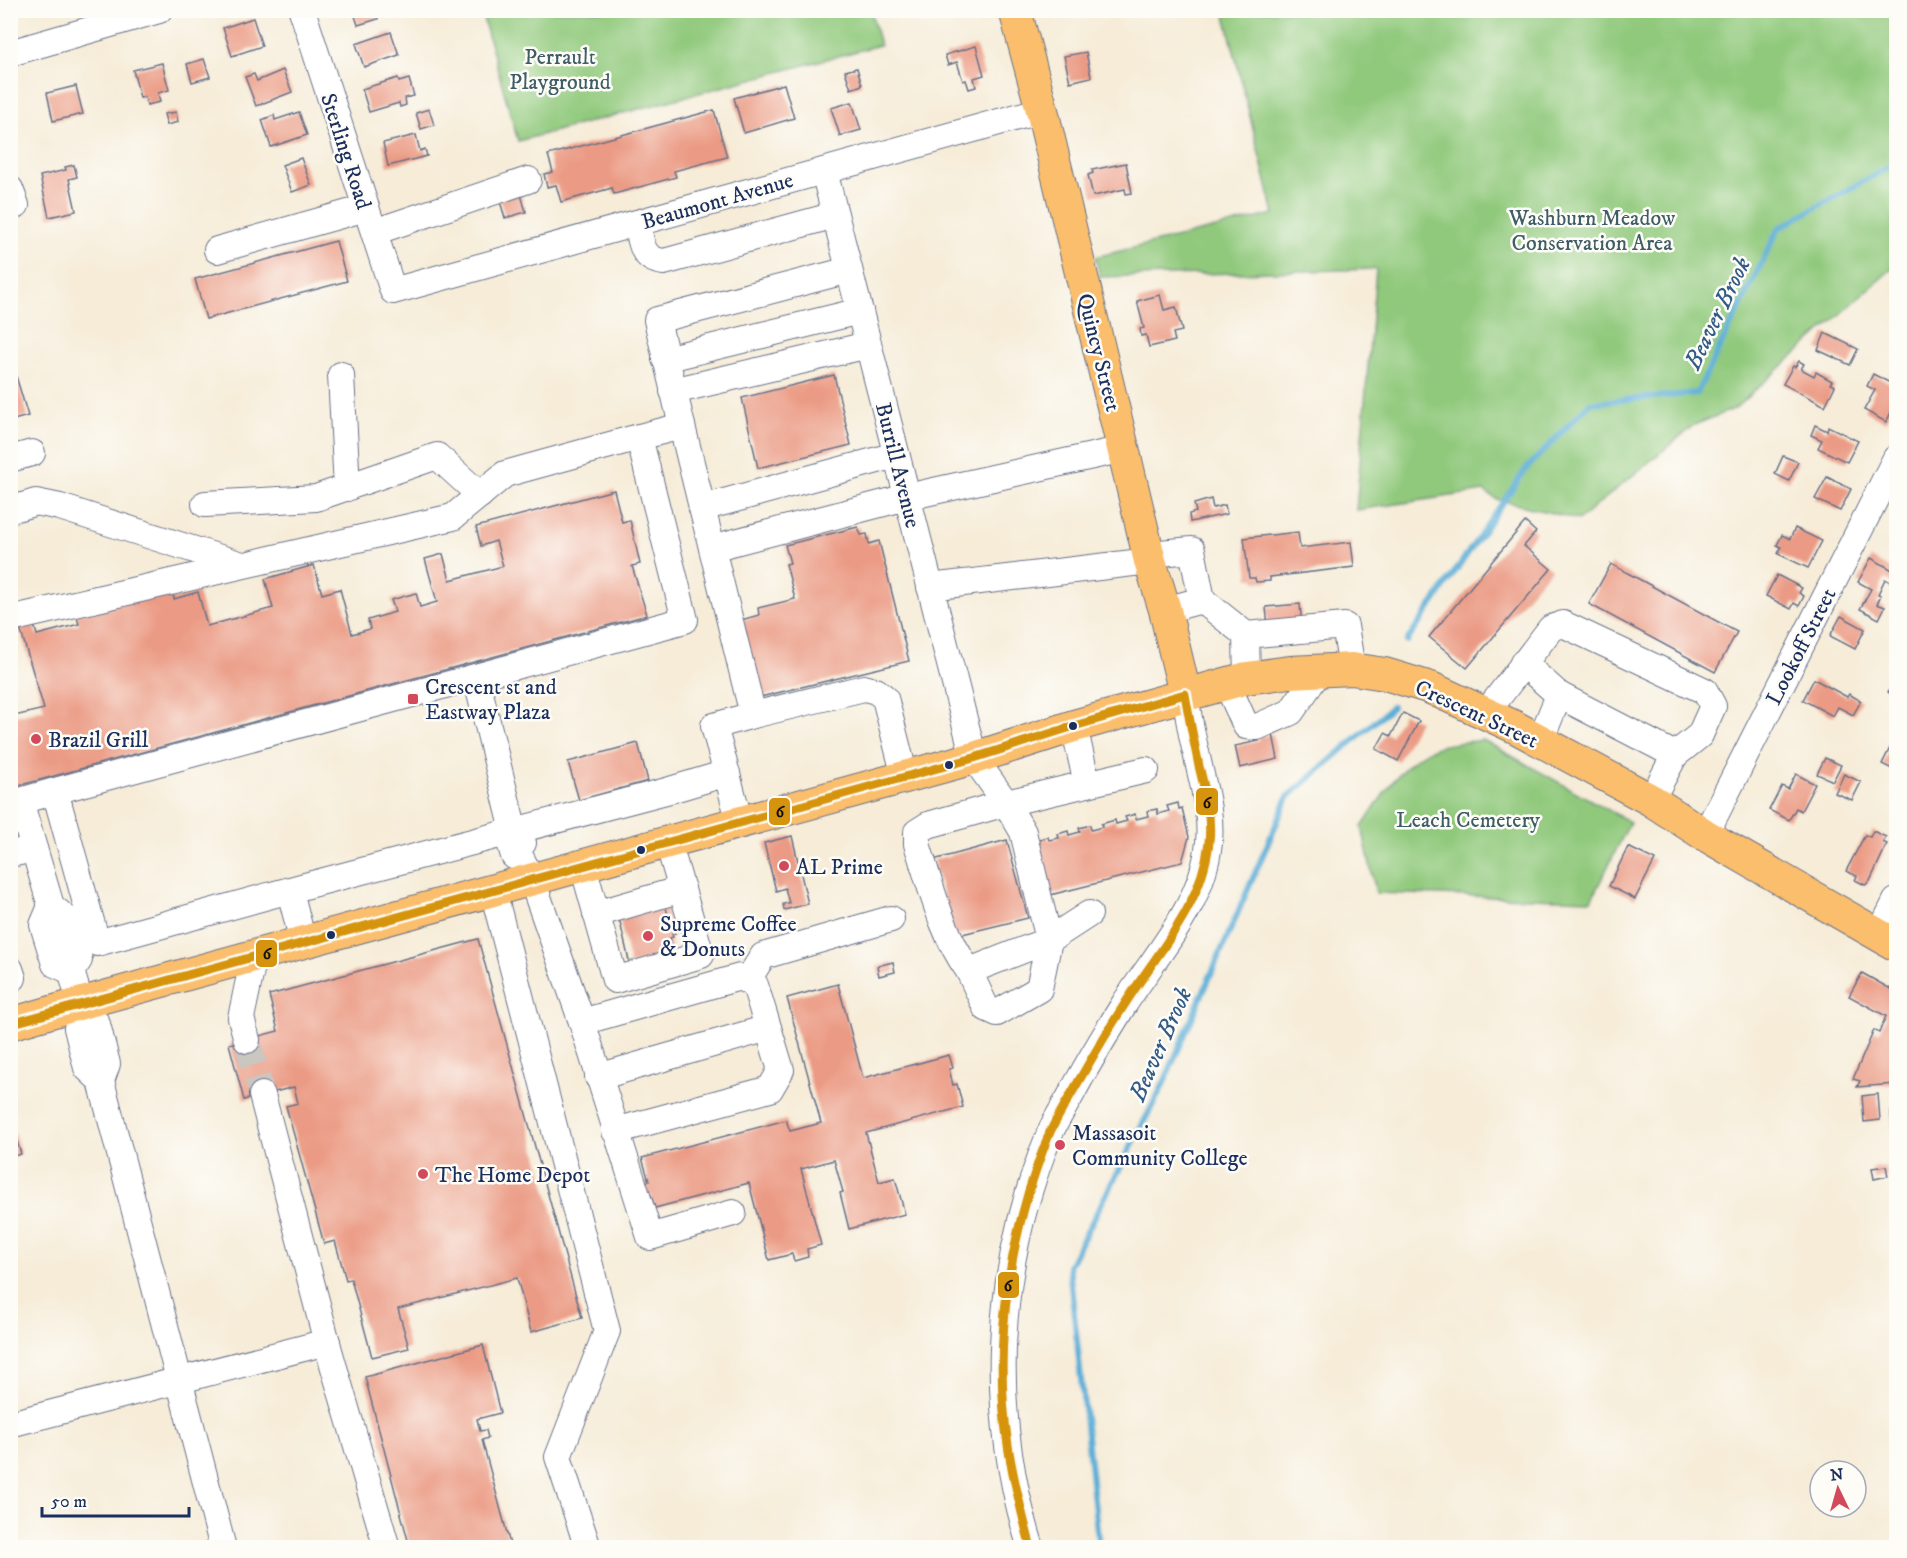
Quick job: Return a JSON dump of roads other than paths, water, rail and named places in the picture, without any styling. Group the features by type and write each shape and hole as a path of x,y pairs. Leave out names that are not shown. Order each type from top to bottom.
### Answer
{"main road":[{"name":"Quincy Street","path":"1015,10 1042,110 1185,694"},
{"name":"Crescent Street","path":"10,1024 83,1010 254,956 493,891 527,870 583,866 974,758 1185,694 1237,681 1290,672 1320,670 1353,669 1385,674 1431,688 1486,712 1651,800 1705,835 1888,940"}],"street":[{"path":"10,53 159,10"},
{"name":"Sterling Road","path":"302,10 393,291"},
{"name":"Beaumont Avenue","path":"393,291 1042,110"},
{"name":"Burrill Avenue","path":"824,171 974,758"},
{"path":"217,250 370,220 528,180"},
{"path":"637,223 645,254 653,260 664,262 835,216"},
{"path":"753,715 657,320 849,270"},
{"path":"665,359 860,311"},
{"path":"673,391 868,345"},
{"path":"341,375 347,488"},
{"path":"10,619 453,517 505,474 682,426"},
{"path":"224,1548 101,1081 107,1064 97,1024 83,1010 71,971 55,964 43,925 51,906 17,853 15,801 685,620 639,437"},
{"path":"712,548 907,497 1124,449"},
{"path":"702,508 896,454"},
{"path":"205,504 316,498 437,456 480,495"},
{"name":"Lookoff Street","path":"1705,835 1896,458"},
{"path":"10,510 36,502 60,507 242,565"},
{"path":"930,587 1192,550 1202,600 1246,635 1345,626 1353,669"},
{"path":"1165,610 1202,600"},
{"path":"1486,712 1551,627 1563,624 1705,691 1713,706 1700,735 1675,755 1651,800"},
{"path":"1246,635 1237,681 1246,726 1257,727 1291,712 1320,670"},
{"path":"1523,663 1559,695 1675,755"},
{"path":"476,677 514,831 520,834 526,853 527,870 582,1022 650,1237 733,1213"},
{"path":"740,823 714,726 753,715 864,688 876,691 885,698 905,777"},
{"path":"1031,1548 1019,1508 1009,1456 1002,1391 1003,1334 1008,1279 1018,1229 1031,1184 1051,1130 1124,1005 1186,912 1203,871 1209,842 1207,804 1185,694"},
{"path":"1540,741 1559,695"},
{"path":"1074,726 1087,784"},
{"path":"974,758 1006,803 1023,832 1049,940 1038,989 997,1013 986,1008 942,920 917,844 917,832 928,825 1006,803 1146,770"},
{"path":"56,791 97,943 727,773"},
{"path":"583,866 615,980 701,955 668,842"},
{"path":"290,891 303,942"},
{"path":"493,891 607,1331 558,1457 588,1548"},
{"path":"596,914 682,892"},
{"path":"1888,940 1896,901"},
{"path":"963,963 1049,940 1089,914"},
{"path":"747,981 763,956 891,919"},
{"path":"246,1034 241,1018 254,956"},
{"path":"10,969 13,978 10,979"},
{"path":"582,1022 740,977 755,985 781,1070 771,1089 615,1131"},
{"path":"598,1077 768,1028"},
{"path":"262,1095 327,1342 387,1548"},
{"path":"10,1424 327,1342"}],"waterway":[{"name":"Beaver Brook","path":"1407,641 1526,469 1590,403 1697,393 1779,228 1896,163"},
{"name":"Beaver Brook","path":"1099,1548 1069,1266 1163,1085 1288,797 1392,707"}],"tunnel":[{"path":"247,1040 262,1095"}],"place":[{"name":"Crescent st and Eastway Plaza","path":"413,699"},
{"name":"Brazil Grill","path":"36,739"},
{"name":"AL Prime","path":"784,866"},
{"name":"Supreme Coffee & Donuts","path":"648,936"},
{"name":"Massasoit Community College","path":"1060,1145"},
{"name":"The Home Depot","path":"423,1174"}],"park label":[{"name":"Perrault Playground","path":"560,68"},
{"name":"Washburn Meadow Conservation Area","path":"1592,230"},
{"name":"Leach Cemetery","path":"1468,819"}]}
